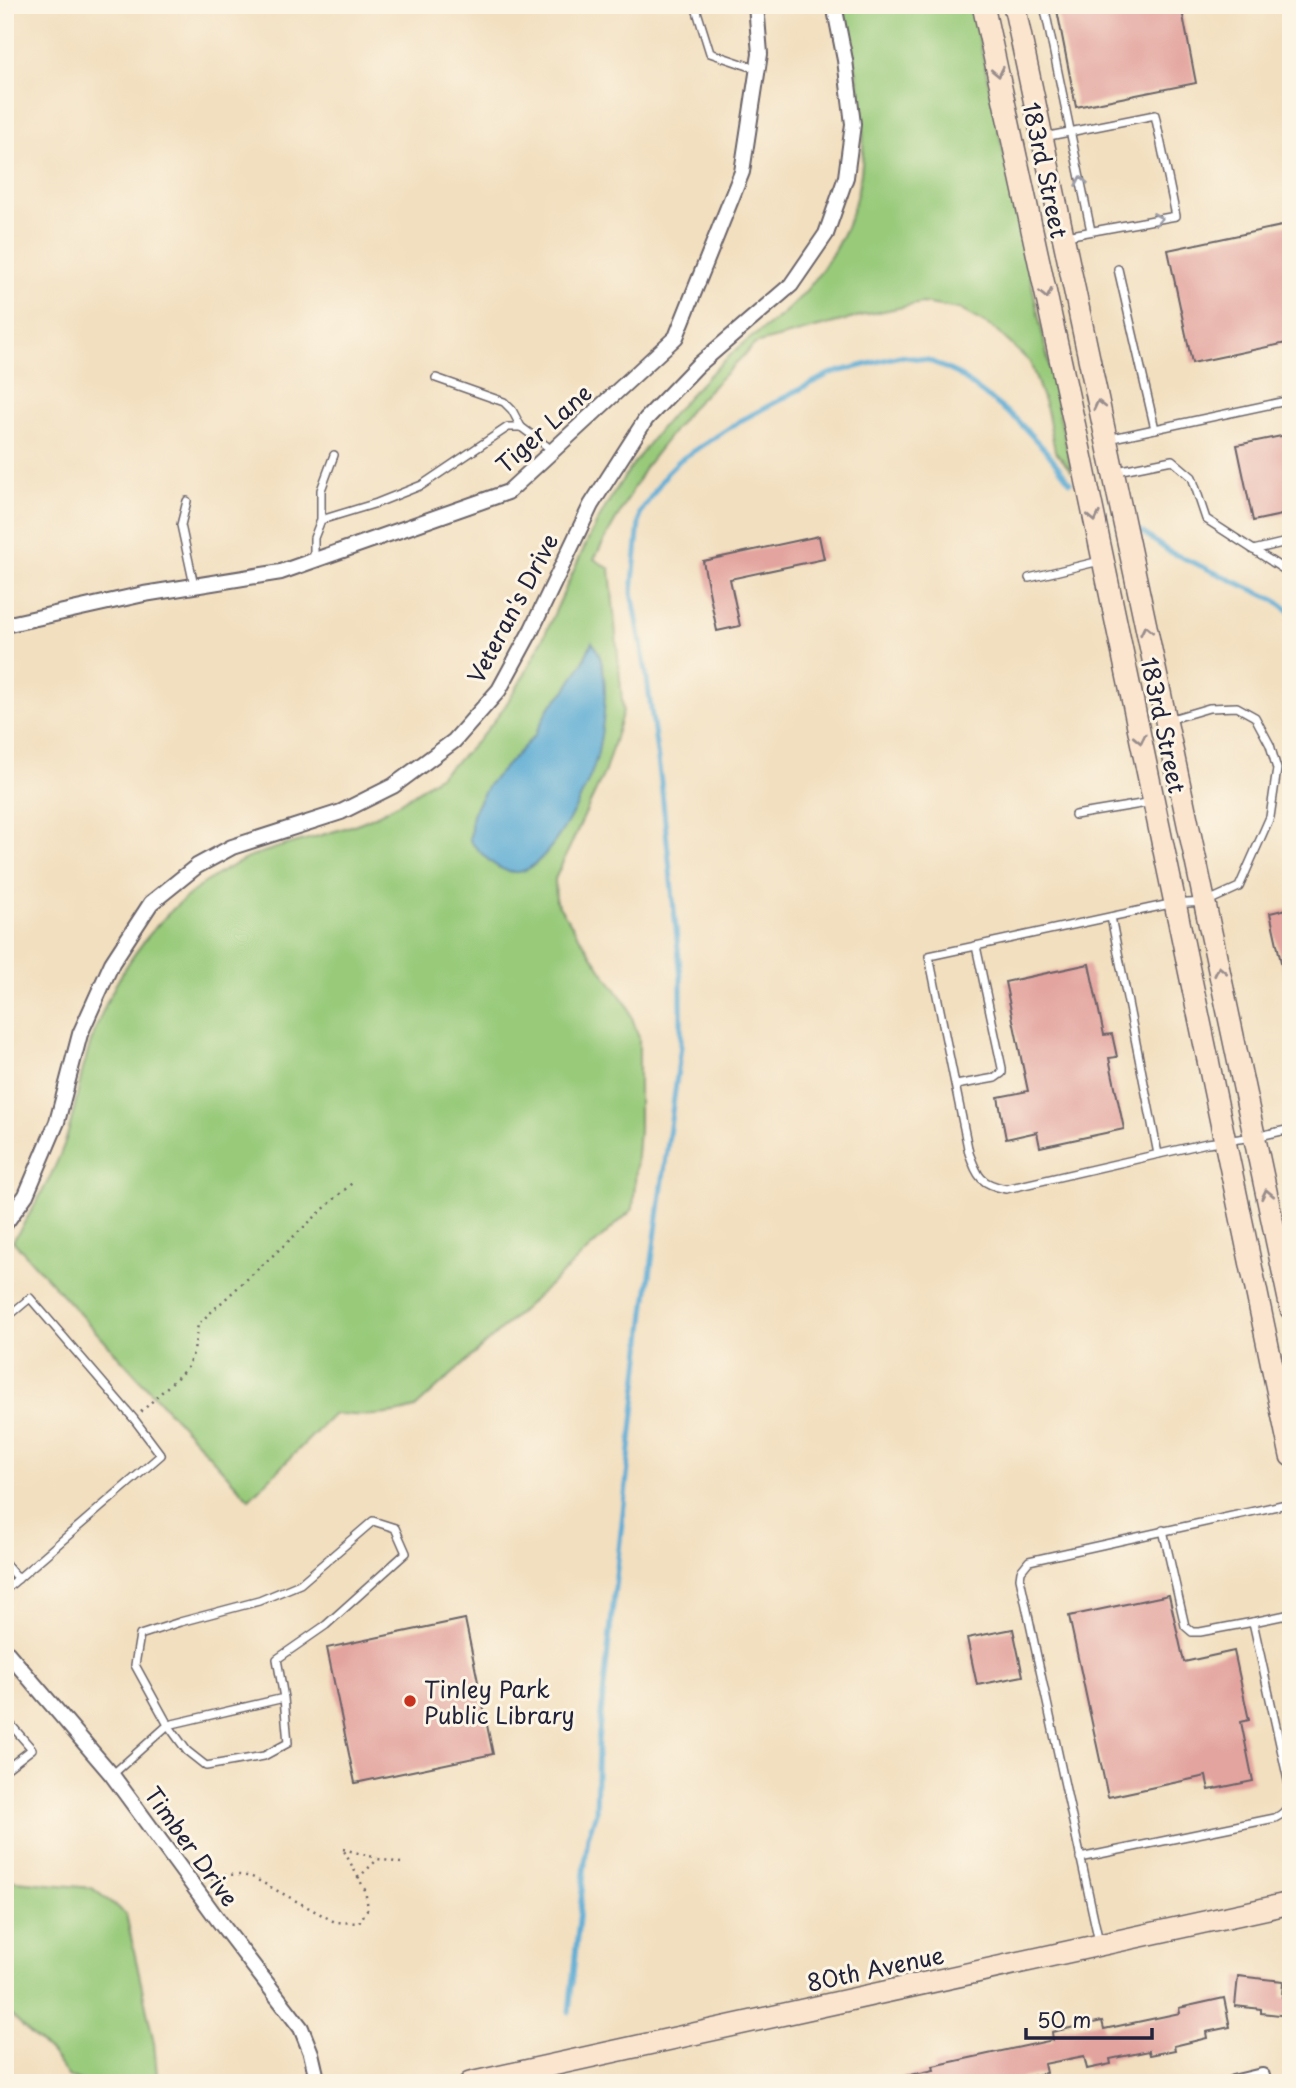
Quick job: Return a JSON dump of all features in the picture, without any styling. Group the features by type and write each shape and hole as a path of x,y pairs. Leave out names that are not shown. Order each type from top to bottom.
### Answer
{"street":[{"name":"Tiger Lane","path":"5,625 144,594 281,572 508,492 676,337 742,172 760,54 756,5"},
{"name":"Veteran's Drive","path":"5,1224 26,1195 57,1122 80,1034 106,975 151,903 197,866 232,847 341,812 393,786 454,741 499,690 532,629 591,505 646,419 697,366 790,285 826,234 846,177 853,124 845,60 834,5"},
{"name":"183rd Street","path":"983,5 1103,560 1291,1456"},
{"name":"183rd Street","path":"1014,5 1291,1309"},
{"name":"Timber Drive","path":"5,1650 112,1775 219,1922 301,2028 311,2053 318,2083"},
{"name":"80th Avenue","path":"470,2083 1291,1903"},
{"path":"1233,2083 1263,2080"}],"lane":[{"path":"695,5 710,53 758,69"},
{"path":"1044,5 1091,231"},
{"path":"1042,137 1155,115 1176,216 1062,237"},
{"path":"1118,269 1154,429"},
{"path":"436,378 504,402 512,410 521,427 553,451"},
{"path":"1107,439 1291,400"},
{"path":"321,519 377,503 422,485 508,427 521,427"},
{"path":"314,561 314,538 321,519 321,490 334,455"},
{"path":"1112,471 1172,460 1192,477 1206,519 1291,574"},
{"path":"187,501 181,525 194,586"},
{"path":"1253,550 1291,541"},
{"path":"1029,578 1103,560"},
{"path":"1166,721 1209,708 1237,707 1255,717 1270,745 1277,769 1270,817 1239,887 1206,902 1174,904 929,956 970,1153 977,1175 988,1185 1006,1189 1158,1154 1291,1129"},
{"path":"1075,815 1153,802"},
{"path":"1111,917 1158,1154"},
{"path":"956,1085 995,1078 1002,1073 976,946"},
{"path":"5,1319 30,1298 134,1419 161,1455 5,1590"},
{"path":"1100,1946 1020,1578 1021,1571 1029,1561 1291,1503"},
{"path":"373,1521 395,1528 406,1553 326,1625 277,1659 284,1698 288,1743 264,1756 206,1766 187,1751 168,1725 135,1665 140,1635 259,1601 300,1584 373,1521"},
{"path":"1163,1530 1185,1626 1192,1632 1291,1614"},
{"path":"5,1564 18,1579"},
{"path":"1080,1858 1284,1814 1289,1806 1289,1785 1253,1622"},
{"path":"112,1775 168,1725 284,1698"},
{"path":"5,1718 32,1749 5,1770"}],"path":[{"path":"134,1419 187,1368 194,1351 198,1324 352,1183"},
{"path":"211,1880 216,1876 240,1874 252,1877 335,1922 359,1923 368,1908 365,1890 343,1849 401,1863"},
{"path":"358,1878 378,1859"}],"green space":[{"path":"843,5 972,5 1072,472 1055,451 1047,410 1030,362 995,329 959,309 922,303 864,315 755,344 694,405 646,466 594,559 610,569 623,711 605,771 555,879 556,902 628,1006 639,1038 639,1129 633,1209 415,1408 375,1415 334,1414 249,1499 13,1241 42,1193 60,1155 96,1028 115,987 139,948 169,913 191,893 229,868 256,855 357,824 396,805 437,777 472,747 500,713 543,638 598,520 633,464 705,379 805,292 842,236 856,197 862,169 863,142 859,88"},
{"path":"5,1880 92,1888 126,1914 154,2043 157,2075 148,2083 83,2083 69,2077 50,2052 5,2010"}],"water":[{"path":"592,642 602,666 605,695 598,752 588,783 567,822 542,857 529,868 517,872 503,869 490,862 470,841 472,814 488,785 535,735 548,709 565,691 582,664"}],"building":[{"path":"1056,5 1181,5 1196,83 1076,107"},
{"path":"1291,224 1291,342 1192,363 1168,250"},
{"path":"1291,434 1291,513 1253,521 1237,445"},
{"path":"819,536 824,559 730,579 740,626 717,631 703,561"},
{"path":"1291,908 1291,979 1285,980 1270,913"},
{"path":"1089,964 1104,1035 1112,1034 1117,1057 1109,1058 1124,1129 1040,1147 1037,1132 1006,1139 998,1097 1028,1091 1005,982"},
{"path":"1169,1595 1184,1662 1234,1651 1249,1720 1241,1722 1253,1781 1209,1790 1206,1776 1108,1797 1069,1616"},
{"name":"Tinley Park Public Library","path":"465,1619 493,1754 355,1783 327,1648"},
{"path":"1013,1629 1023,1676 977,1685 967,1638"},
{"path":"1238,1976 1283,1981 1282,1997 1290,1998 1288,2016 1235,2006"},
{"path":"1224,1998 1230,2027 1206,2032 1207,2038 1174,2046 1175,2050 1150,2055 1149,2051 1110,2059 1111,2064 1087,2069 1084,2056 1044,2064 1046,2073 999,2083 901,2083 901,2077 934,2070 933,2066 1053,2040 1052,2032 1102,2021 1104,2029 1180,2013 1179,2008"}],"waterway":[{"path":"569,2012 588,1836 596,1813 598,1742 645,1312 681,1046 681,978 661,782 632,592 640,513 667,473 680,460 740,421 829,374 900,356 928,360 958,374 1016,419 1070,482"},
{"path":"1141,531 1168,551 1275,600 1291,612"}],"place":[{"name":"Tinley Park Public Library","path":"410,1701"}]}
